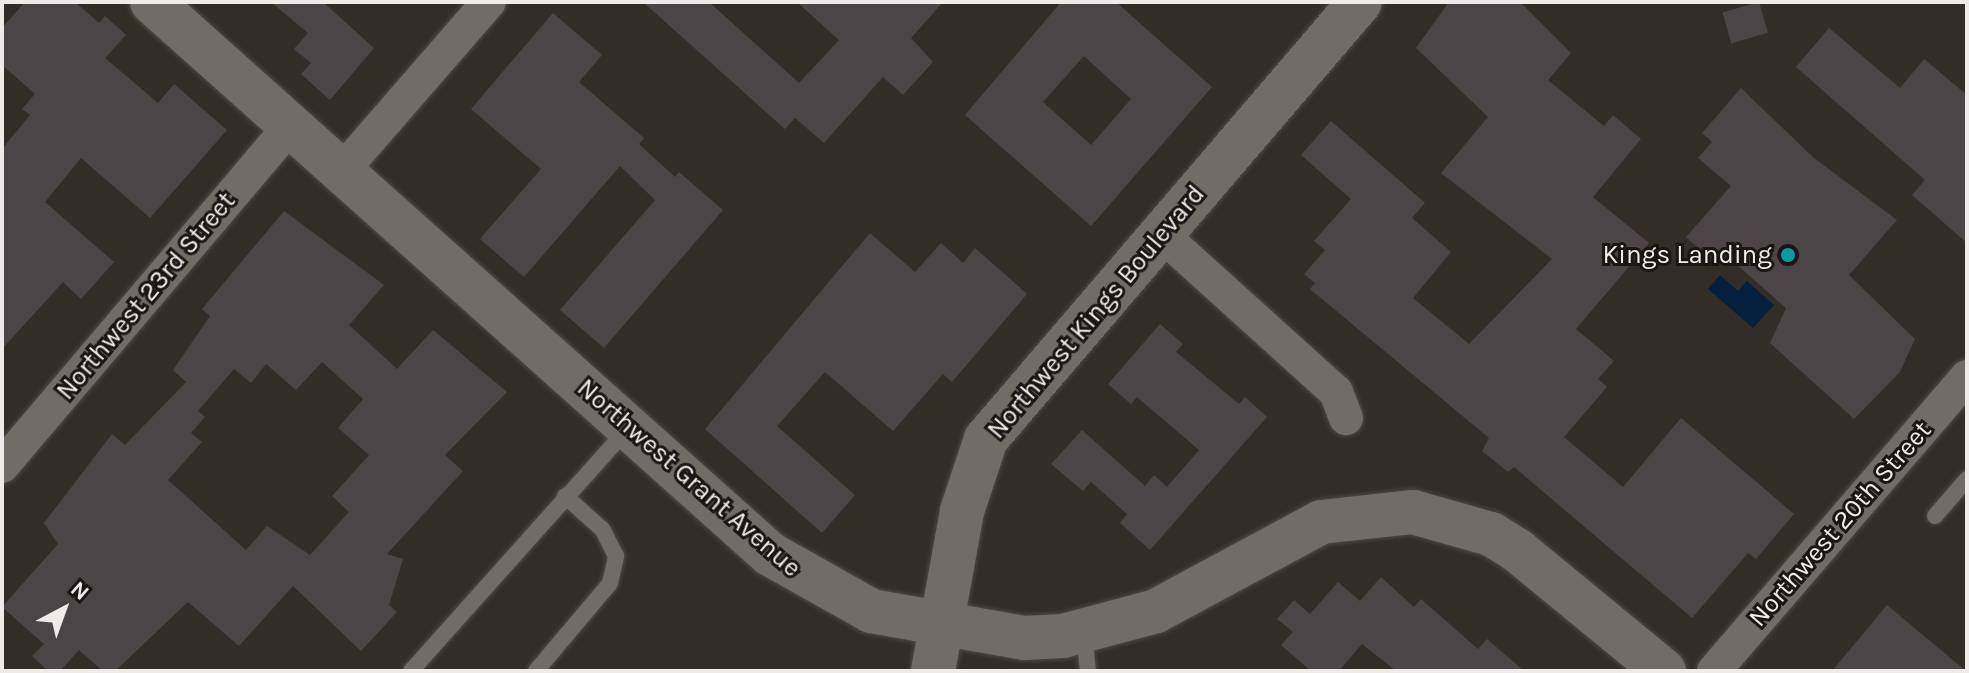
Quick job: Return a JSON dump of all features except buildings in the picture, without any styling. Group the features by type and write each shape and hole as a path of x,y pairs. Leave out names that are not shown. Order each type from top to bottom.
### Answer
{"main road":[{"name":"Northwest Grant Avenue","path":"152,2 628,428 814,584 871,611 942,627 1024,638 1086,651 1321,522 1413,512 1479,530 1518,551 1664,671"},
{"name":"Northwest Kings Boulevard","path":"933,671 962,511 986,439 1360,2"}],"street":[{"path":"341,172 489,2"},
{"name":"Northwest 23rd Street","path":"2,466 290,126"},
{"path":"1161,234 1336,392 1346,418"},
{"name":"Northwest 20th Street","path":"1714,671 1962,392"}],"lane":[{"path":"411,671 628,428"},
{"path":"1935,516 1967,479"},
{"path":"536,671 610,583 616,556 603,530 565,496"}],"water":[{"path":"1720,275 1738,291 1747,281 1774,305 1753,328 1708,289"}],"place":[{"name":"Kings Landing","path":"1788,255"}]}
